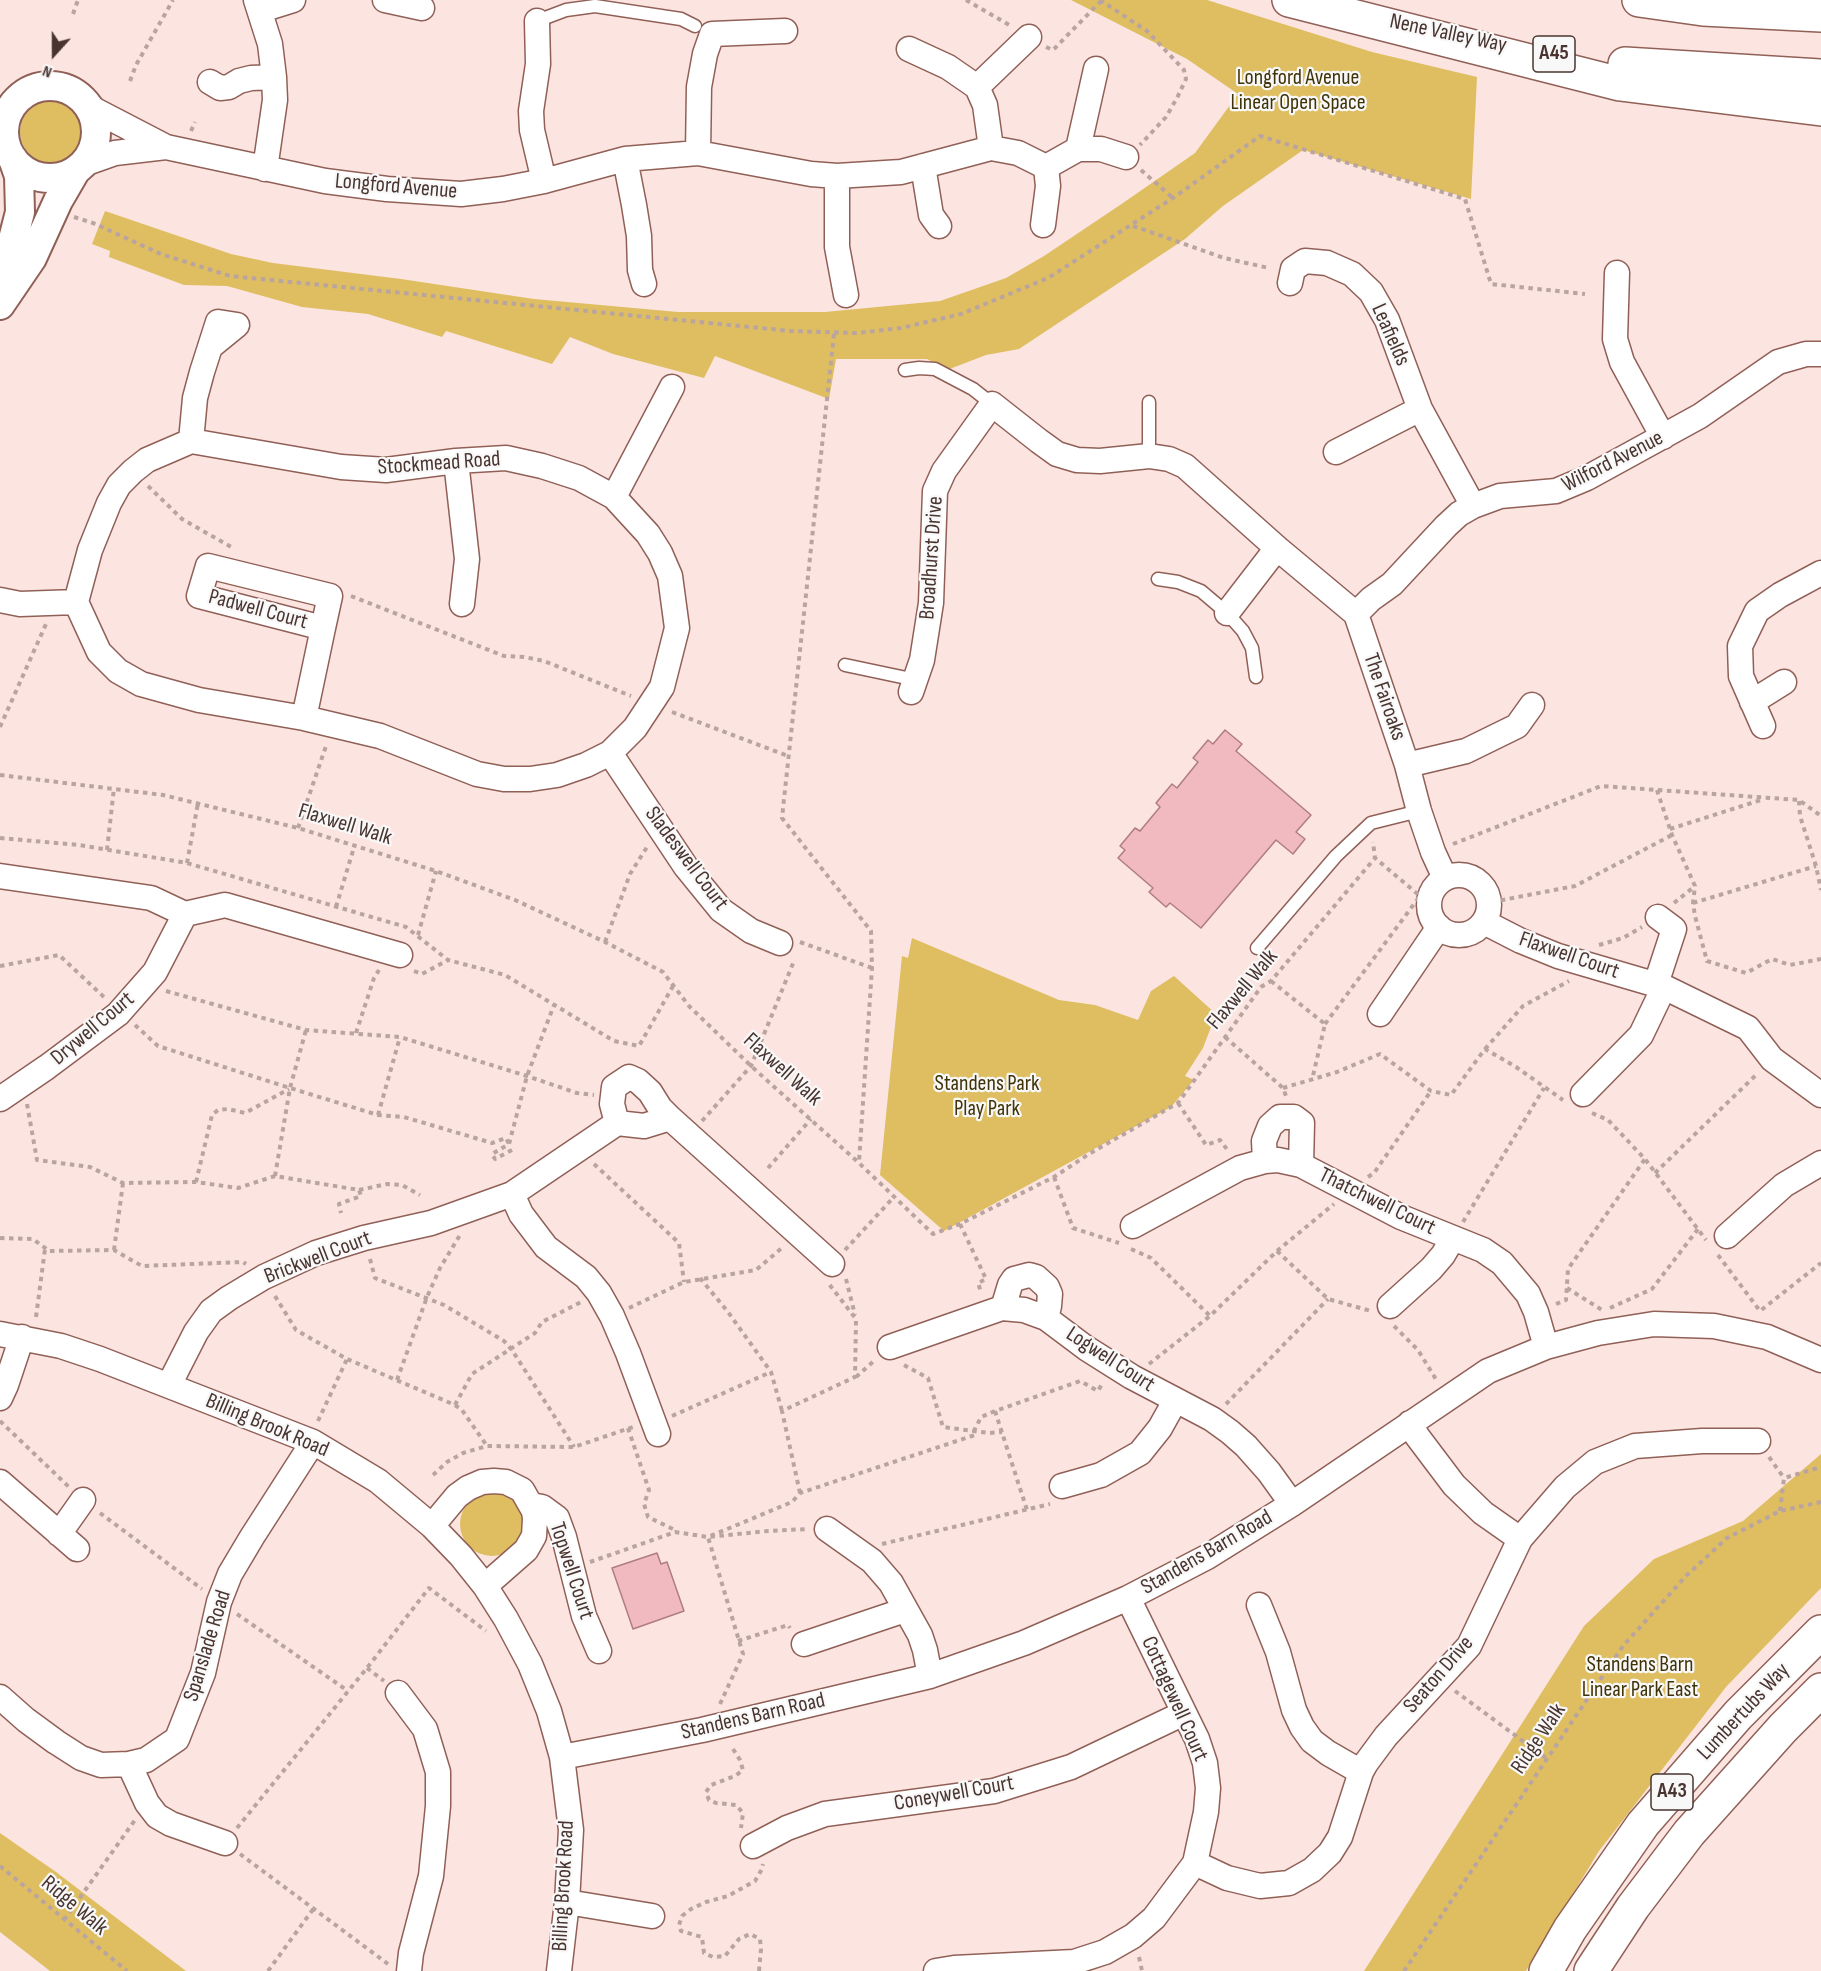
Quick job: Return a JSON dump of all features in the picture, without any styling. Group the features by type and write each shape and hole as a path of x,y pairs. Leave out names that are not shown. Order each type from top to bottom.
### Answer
{"highway":[{"name":"Nene Valley Way","path":"1290,0 1539,52 1627,64 1821,76"},
{"path":"1290,0 1620,84 1821,109"},
{"path":"1639,0 1703,9 1821,15"},
{"path":"1738,1716 1786,1644 1821,1608"},
{"name":"Lumbertubs Way","path":"1546,1971 1570,1929 1643,1824 1738,1716 1821,1632"},
{"path":"1643,1824 1694,1788 1821,1655"},
{"name":"Lumbertubs Way","path":"1591,1971 1633,1906 1689,1833 1783,1728 1821,1690"},
{"path":"1783,1728 1821,1704"}],"street":[{"path":"265,169 275,100 270,44 258,5 293,0"},
{"path":"385,0 422,8"},
{"path":"537,21 538,64 531,111 532,130 544,181"},
{"path":"698,153 699,87 705,54 703,30 785,31"},
{"path":"977,87 1029,37"},
{"path":"909,49 948,67 977,87 985,105 991,148"},
{"path":"1078,149 1096,69"},
{"path":"210,82 220,88 229,87 250,78 274,77"},
{"path":"45,86 70,90 81,97 89,107 95,121 96,136 93,151 58,201 32,258 1,304 10,251 20,212 19,176 7,150 4,136 5,122 11,108 32,90 45,86"},
{"path":"0,89 32,90"},
{"name":"Longford Avenue","path":"89,107 166,147 265,169 356,185 461,194 544,181 625,159 698,153 811,174 837,176 901,172 991,148 1018,153 1046,167"},
{"name":"Longford Avenue","path":"80,167 115,153 166,147"},
{"path":"1043,225 1048,186 1046,167 1078,149 1101,149 1126,157"},
{"path":"7,150 23,169 35,176 49,178 63,176 80,167"},
{"path":"625,159 639,236 640,270 644,284"},
{"path":"923,166 931,215 939,226"},
{"path":"837,176 837,247 846,295"},
{"name":"Leafields","path":"1290,283 1293,269 1305,261 1328,263 1352,274 1371,292 1387,320 1420,409 1473,506"},
{"path":"1617,273 1615,339 1622,362 1663,437"},
{"path":"0,600 20,604 66,602 119,485 133,471 163,452 191,441 195,398 210,347"},
{"name":"Wilford Avenue","path":"1356,614 1371,599 1392,584 1459,514 1473,506 1500,496 1556,491 1587,477 1700,416 1778,362 1806,354 1821,354"},
{"path":"614,497 672,387"},
{"path":"992,404 1058,454 1077,460 1149,456 1169,459 1185,466 1356,614"},
{"name":"Broadhurst Drive","path":"914,686 922,660 931,603 935,491 944,471 992,404"},
{"path":"1336,452 1420,409"},
{"name":"Stockmead Road","path":"66,602 99,652 118,671 141,684 233,707 304,718 380,736 477,774 504,779 556,775 586,765 610,753 635,728 662,687 677,628 670,576 660,553 648,534 614,497 579,478 506,458 456,461 386,470 341,467 191,441"},
{"path":"456,461 467,559 462,604"},
{"path":"1227,613 1277,548"},
{"name":"Padwell Court","path":"304,718 330,596 208,566 199,596 323,627"},
{"path":"1763,726 1741,676 1740,646 1747,627 1757,610 1821,573"},
{"name":"The Fairoaks","path":"1356,614 1407,765 1419,811 1445,878"},
{"path":"1752,702 1784,682"},
{"path":"1407,765 1466,751 1517,726 1532,705"},
{"name":"Sladeswell Court","path":"610,753 686,867 721,910 751,931 791,943"},
{"name":"Flaxwell Court","path":"1445,878 1456,874 1468,875 1479,881 1486,891 1487,912 1521,941 1558,956 1660,986 1748,1028 1772,1059 1818,1087"},
{"path":"0,876 151,898 184,914 225,905 397,963"},
{"path":"1445,878 1434,888 1429,901 1431,915 1439,927 1450,934 1462,935 1474,931 1487,912"},
{"name":"Drywell Court","path":"1,1095 24,1083 120,1012 155,972 184,914"},
{"path":"1582,1104 1641,1035 1660,986 1674,928 1658,917"},
{"path":"1380,1014 1439,927"},
{"path":"670,1118 644,1126 617,1123 612,1104 614,1087 629,1077 638,1081 650,1092 660,1108 670,1118 836,1260"},
{"path":"1265,1161 1264,1141 1269,1126 1280,1117 1294,1117"},
{"name":"Thatchwell Court","path":"1294,1117 1302,1123 1301,1165"},
{"name":"Brickwell Court","path":"169,1384 195,1332 211,1311 264,1277 316,1254 364,1238 460,1214 512,1194 617,1123"},
{"name":"Thatchwell Court","path":"1133,1226 1240,1168 1278,1160 1301,1165 1401,1216 1483,1250 1502,1263 1528,1294 1546,1347"},
{"path":"1717,1244 1784,1185 1821,1163"},
{"path":"512,1194 533,1232 546,1247 586,1277 598,1293 612,1316 656,1429"},
{"name":"Thatchwell Court","path":"1387,1314 1431,1269 1454,1238"},
{"name":"Logwell Court","path":"996,1310 1014,1279 1029,1275 1036,1276 1047,1287 1050,1294 1046,1318"},
{"name":"Logwell Court","path":"896,1355 996,1310 1024,1311 1046,1318 1123,1372 1212,1419 1246,1446 1269,1472 1292,1504"},
{"name":"Standens Barn Road","path":"562,1757 702,1730 930,1676 1024,1643 1128,1598 1207,1557 1292,1504 1488,1371 1546,1347 1598,1333 1654,1324 1714,1326 1767,1337 1821,1360"},
{"path":"0,1398 6,1385 11,1336"},
{"name":"Billing Brook Road","path":"11,1336 61,1346 315,1431 432,1526 461,1556 485,1586 530,1664 549,1711 562,1757 571,1830 567,1902 558,1971"},
{"name":"Logwell Court","path":"1062,1486 1101,1475 1140,1453 1160,1428 1175,1401"},
{"path":"1410,1423 1417,1436 1454,1485 1483,1513 1521,1539"},
{"name":"Spanslade Road","path":"0,1697 56,1742 81,1758 101,1765 129,1764 146,1760 177,1739 203,1673 219,1602 230,1574 315,1431"},
{"name":"Seaton Drive","path":"1195,1863 1227,1878 1260,1886 1289,1883 1312,1870 1329,1853 1340,1837 1361,1772 1386,1736 1468,1647 1521,1539 1565,1487 1595,1462 1635,1446 1702,1441 1758,1441"},
{"path":"0,1482 77,1549"},
{"name":"Topwell Court","path":"432,1526 457,1496 482,1482 506,1482 522,1490 531,1504 536,1528 531,1544 485,1586"},
{"path":"58,1534 83,1500"},
{"name":"Topwell Court","path":"531,1504 542,1507 557,1518 584,1616 599,1651"},
{"path":"827,1529 872,1562 891,1583 926,1650 930,1676"},
{"name":"Cottagewell Court","path":"936,1971 954,1968 1074,1962 1105,1952 1133,1936 1154,1918 1195,1863 1206,1812 1208,1788 1205,1763 1197,1739 1128,1598"},
{"path":"1259,1605 1278,1652 1294,1710 1302,1727 1312,1741 1361,1772"},
{"path":"804,1644 905,1610"},
{"path":"398,1693 425,1729 438,1772 438,1806 431,1876 411,1953 409,1971"},
{"name":"Coneywell Court","path":"753,1846 787,1828 825,1814 994,1791 1071,1767 1184,1713"},
{"path":"129,1764 147,1803 157,1816 171,1824 225,1843"},
{"path":"567,1902 651,1916"}],"lane":[{"path":"537,21 566,10 595,6 681,19 703,30"},
{"path":"905,370 935,369 973,389 992,404"},
{"path":"1149,402 1149,456"},
{"path":"1158,579 1178,582 1201,591 1227,613 1243,631 1252,648 1257,677"},
{"path":"845,665 914,686"},
{"path":"1257,948 1336,856 1371,823 1419,811"}],"path":[{"path":"73,14 78,0"},
{"path":"130,81 139,58 173,0"},
{"path":"1100,0 1148,31 1184,70 1185,79 1182,89 1166,117 1147,140 1126,157 1173,198"},
{"path":"65,215 93,223 161,254 230,276 791,331 856,333 901,328 961,314 1048,278 1173,198 1260,136 1465,199 1491,284 1585,294"},
{"path":"1132,225 1224,258 1269,268"},
{"path":"834,334 782,818 871,932 872,968 859,1163"},
{"path":"133,471 182,519 242,554"},
{"path":"350,596 504,656 544,661 788,756"},
{"path":"0,727 66,602"},
{"path":"298,828 333,724"},
{"name":"Flaxwell Walk","path":"0,775 163,795 298,828 355,844 515,900 605,942 663,972 689,1006 933,1234 960,1224 1054,1177 1089,1154 1178,1103 1261,987 1271,981 1375,858"},
{"path":"1433,852 1601,786 1799,800 1821,816"},
{"path":"107,850 114,788"},
{"path":"1657,790 1672,835 1695,886 1693,903 1707,961 1746,973 1772,959 1790,964 1821,959"},
{"path":"1670,829 1768,798"},
{"path":"1799,800 1800,816 1821,890"},
{"path":"187,863 198,803"},
{"path":"1312,1080 1324,1024 1420,896 1375,858 1371,823"},
{"path":"605,942 630,874 659,827"},
{"path":"1487,912 1575,886 1672,835"},
{"path":"336,906 355,844"},
{"path":"1693,903 1816,866"},
{"path":"418,934 436,871"},
{"path":"1558,956 1623,938 1658,917 1695,886"},
{"path":"689,1135 751,1066 791,943 872,968"},
{"path":"0,966 60,955 158,1046 378,1115 404,1117 492,1143 506,1138 509,1144"},
{"path":"356,1034 374,978 379,970 397,963 422,974 448,960"},
{"path":"1284,1088 1312,1080 1380,1054 1431,1091 1451,1095 1485,1050 1523,1006 1596,966"},
{"path":"1271,981 1324,1024"},
{"path":"144,986 306,1030 400,1037 577,1093 613,1096"},
{"path":"639,1046 673,986"},
{"path":"512,1150 495,1159 492,1154 509,1144 527,1076 554,1005"},
{"path":"275,1176 290,1088 306,1030"},
{"path":"378,1115 400,1037"},
{"path":"1225,1037 1284,1088 1294,1117"},
{"path":"1485,1050 1515,1067 1544,1088 1582,1104 1608,1120 1645,1159 1698,1229 1717,1244 1760,1311 1821,1263"},
{"path":"1655,1173 1772,1059"},
{"path":"24,1083 37,1160 90,1167 123,1183 196,1182 238,1188 275,1176 359,1190 387,1184 402,1185 420,1195"},
{"path":"196,1182 212,1115 218,1110 228,1109 245,1113 290,1088"},
{"path":"1454,1238 1544,1088"},
{"path":"708,1537 792,1502 800,1493 975,1436 974,1431 981,1418 995,1411 1080,1381 1098,1391 1209,1316 1277,1251 1374,1173 1431,1091"},
{"path":"1178,1103 1206,1145 1220,1140 1240,1168"},
{"path":"768,1168 811,1119"},
{"path":"579,1148 609,1180 679,1243 684,1282"},
{"path":"1536,1312 1566,1300 1569,1269 1645,1159"},
{"path":"1054,1177 1073,1228 1118,1242 1151,1258 1209,1316"},
{"path":"114,1250 123,1183"},
{"path":"341,1213 339,1204 361,1196 359,1190"},
{"path":"856,1319 821,1275 893,1197"},
{"path":"398,1380 427,1297 440,1268 460,1236 460,1214"},
{"path":"960,1224 986,1279 978,1283 996,1310"},
{"path":"1593,1314 1652,1289 1698,1229"},
{"path":"0,1238 33,1239 49,1251 114,1250 142,1266 243,1262 264,1277 296,1330 347,1359 455,1405 462,1410 487,1446"},
{"path":"364,1238 375,1278 444,1305 504,1341 574,1447"},
{"path":"612,1316 684,1282 756,1270 787,1245"},
{"path":"36,1317 45,1248"},
{"path":"1277,1251 1328,1299 1387,1314 1418,1350 1448,1397"},
{"path":"782,1411 855,1377 856,1319 836,1260"},
{"path":"700,1278 728,1312 771,1372 800,1493"},
{"path":"1567,1288 1604,1310"},
{"path":"455,1405 472,1374 536,1333 542,1322 598,1293"},
{"path":"1212,1419 1328,1299"},
{"path":"896,1355 928,1378 943,1427 1002,1432"},
{"path":"315,1431 347,1359"},
{"path":"433,1475 447,1462 463,1453 487,1446 574,1447 628,1428 656,1429 771,1372"},
{"path":"995,1411 1026,1510"},
{"path":"0,1421 83,1500 219,1602 348,1691"},
{"path":"628,1428 649,1490 644,1504 648,1516 673,1529 675,1533"},
{"path":"1780,1512 1784,1478 1821,1467"},
{"path":"856,1550 1058,1502 1062,1486"},
{"name":"Ridge Walk","path":"1404,1971 1623,1646 1686,1576 1727,1538 1780,1512 1821,1502"},
{"path":"572,1568 675,1533 708,1537 768,1531 827,1529"},
{"path":"708,1537 743,1654 720,1704"},
{"path":"397,1971 225,1843 429,1587 487,1632"},
{"path":"738,1641 788,1625 804,1644"},
{"path":"1440,1680 1546,1758"},
{"path":"733,1749 743,1770 735,1776 711,1785 706,1792 709,1800 736,1805 743,1814 739,1845 753,1846 763,1861 762,1869 755,1881 728,1896 706,1902 691,1910 682,1916 679,1925 681,1932 702,1937 704,1953 713,1958 725,1956 739,1939 750,1934 760,1939 759,1971"},
{"path":"64,1920 147,1803"},
{"name":"Ridge Walk","path":"0,1866 128,1971"},
{"path":"268,1971 314,1908"}],"green space":[{"name":"Longford Avenue Linear Open Space","path":"1071,0 1207,0 1372,52 1477,77 1471,199 1303,150 1223,206 1185,239 1019,349 986,355 947,370 927,359 836,359 829,399 715,356 704,378 613,354 570,337 552,364 446,331 442,337 368,314 302,307 227,286 184,285 109,257 110,251 92,244 105,211 231,254 273,263 534,299 678,312 825,312 940,301 1006,278 1044,256 1195,153 1238,94 1187,59"},
{"path":"45,101 57,101 73,110 80,120 82,132 80,144 73,154 57,163 45,163 34,158 25,149 20,138 20,126 25,115 34,106"},
{"name":"Standens Park Play Park","path":"912,938 1059,1000 1095,1005 1138,1020 1151,991 1174,976 1216,1014 1203,1048 1185,1076 1194,1080 1171,1107 944,1231 880,1175 902,956 908,958"},
{"name":"Standens Barn Linear Park East","path":"1821,1454 1821,1588 1726,1687 1599,1851 1526,1971 1364,1971 1584,1626 1654,1559 1743,1521"},
{"path":"492,1492 510,1498 518,1506 524,1524 518,1542 510,1550 492,1556 474,1550 466,1542 460,1524 466,1506 474,1498"},
{"path":"0,1833 56,1872 186,1971 50,1971 0,1932"}],"building":[{"path":"1225,730 1242,744 1236,751 1311,815 1296,832 1305,839 1293,854 1276,840 1201,928 1170,903 1166,907 1149,892 1153,888 1118,858 1125,850 1120,846 1135,828 1140,831 1160,807 1156,803 1172,784 1177,788 1198,762 1193,758 1208,740 1213,744"},
{"path":"657,1553 661,1564 667,1562 684,1611 633,1629 612,1568"}]}
